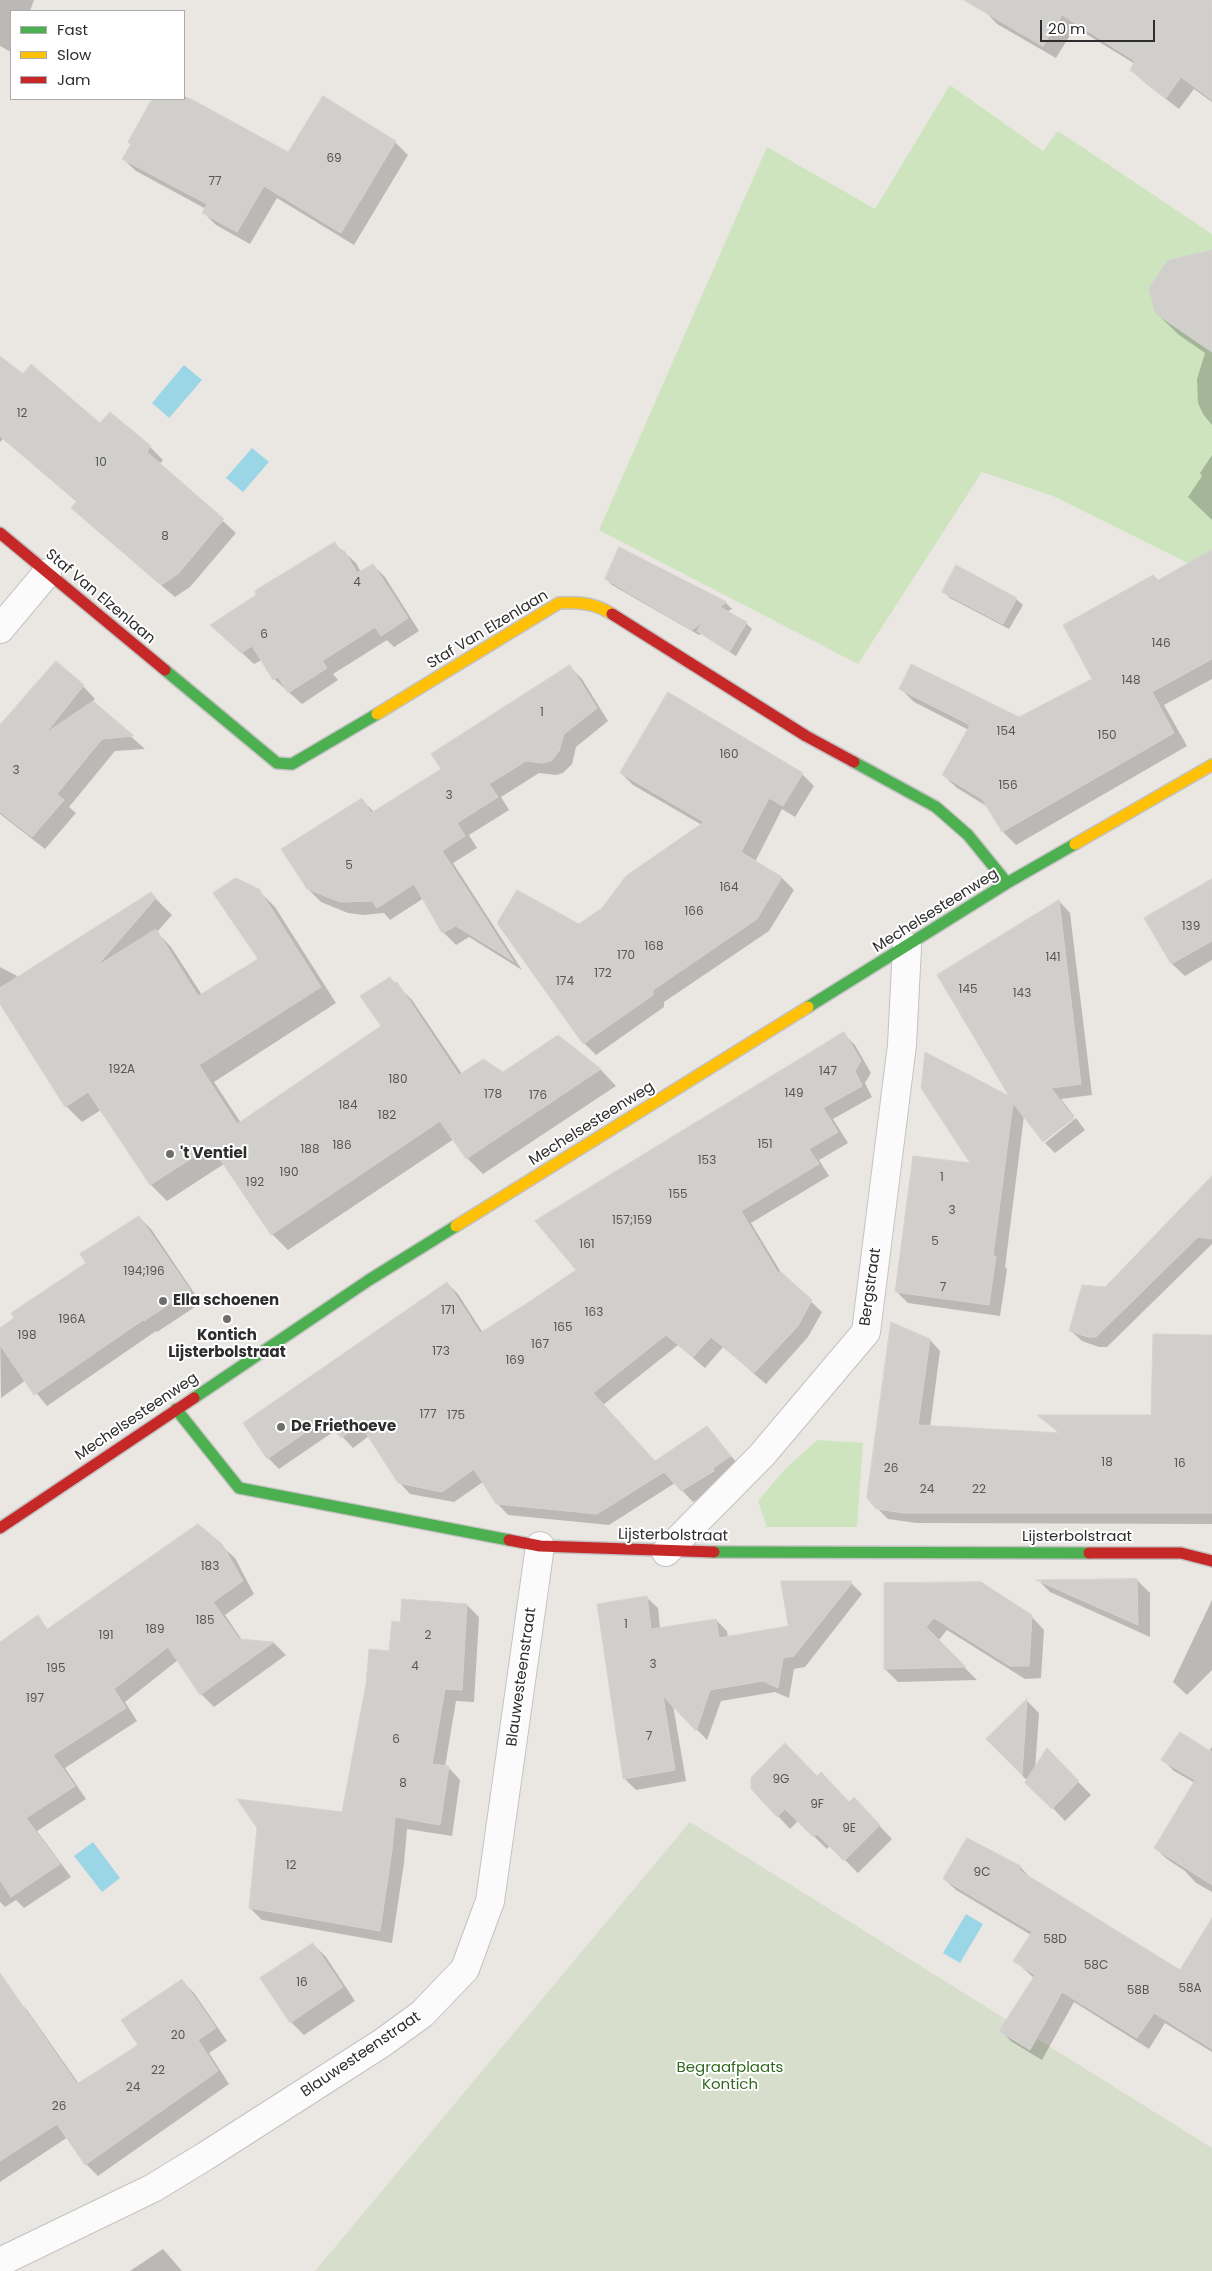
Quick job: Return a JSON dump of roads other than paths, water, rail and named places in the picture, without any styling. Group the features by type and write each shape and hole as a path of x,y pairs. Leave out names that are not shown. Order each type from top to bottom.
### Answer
{"street":[{"name":"Staf Van Elzenlaan","path":"0,533 277,763 292,764 559,603 581,602 600,606 806,736 936,806 968,835 1008,883"},
{"path":"0,629 47,573"},
{"name":"Mechelsesteenweg","path":"0,1528 369,1280 907,948 1008,883 1212,766"},
{"name":"Bergstraat","path":"666,1552 762,1455 866,1332 902,1045 907,948"},
{"name":"Lijsterbolstraat","path":"176,1409 239,1488 540,1546 666,1552 1181,1553 1212,1561"},
{"name":"Blauwesteenstraat","path":"0,2262 144,2193 204,2157 382,2043 422,2014 465,1969 490,1901 540,1546"}],"water":[{"path":"184,365 202,380 169,418 152,403"},
{"path":"252,448 269,462 243,492 226,478"},
{"path":"93,1842 120,1878 102,1892 74,1856"},
{"path":"966,1914 983,1924 960,1963 943,1953"}],"place":[{"name":"'t Ventiel","path":"170,1154"},
{"name":"Ella schoenen","path":"163,1301"},
{"name":"Kontich Lijsterbolstraat","path":"227,1319"},
{"name":"De Friethoeve","path":"281,1427"}],"park label":[{"name":"Begraafplaats Kontich","path":"730,2076"}]}
